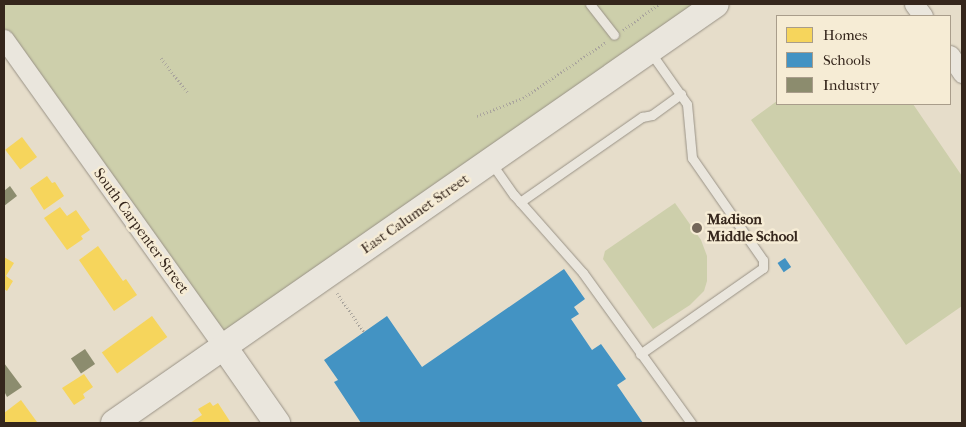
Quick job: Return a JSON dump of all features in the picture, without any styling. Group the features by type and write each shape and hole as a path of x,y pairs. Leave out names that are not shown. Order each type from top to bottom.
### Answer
{"main road":[{"name":"East Calumet Street","path":"114,423 716,4"},
{"name":"South Carpenter Street","path":"224,347 277,423"}],"street":[{"path":"914,4 922,15"},
{"name":"South Carpenter Street","path":"4,40 224,347"},
{"path":"951,56 962,72"}],"lane":[{"path":"590,4 614,35"},
{"path":"640,354 763,268 763,260 692,158 688,104 650,50"},
{"path":"520,202 642,117 652,115 681,94"},
{"path":"490,162 520,202 571,257 691,423"}],"path":[{"path":"477,116 523,98 557,77 659,4"},
{"path":"161,58 188,92"},
{"path":"337,293 364,332"}],"green space":[{"path":"4,4 717,4 224,347 4,39"},
{"path":"776,102 776,105 914,105 962,176 962,306 906,345 751,120"},
{"path":"675,203 701,240 707,256 707,281 704,291 690,305 653,329 603,259 605,251"}],"building: Homes":[{"path":"22,137 37,157 20,170 5,150"},
{"path":"47,176 52,183 55,182 64,196 44,210 30,188"},
{"path":"60,207 67,216 76,210 90,230 81,236 83,239 67,250 44,218"},
{"path":"98,246 123,281 126,279 137,295 114,311 79,260"},
{"path":"4,257 14,263 6,276 13,281 7,291 4,289"},
{"path":"152,316 167,337 117,373 102,352"},
{"path":"84,374 93,387 83,394 85,398 74,405 62,388"},
{"path":"21,400 37,422 4,423 4,413"},
{"path":"210,402 213,406 218,403 231,423 190,423 202,415 198,409"}],"building: Schools":[{"path":"785,258 791,267 784,272 778,263"},
{"path":"564,269 585,299 574,307 579,314 571,319 592,350 601,344 626,379 617,385 643,423 361,423 334,382 338,380 324,360 387,316 422,367"}],"building: Industry":[{"path":"10,186 17,196 4,206 4,191"},
{"path":"85,349 95,364 81,373 71,359"},
{"path":"4,363 22,387 7,397 4,391"}],"place":[{"name":"Madison Middle School","path":"697,228"}]}
